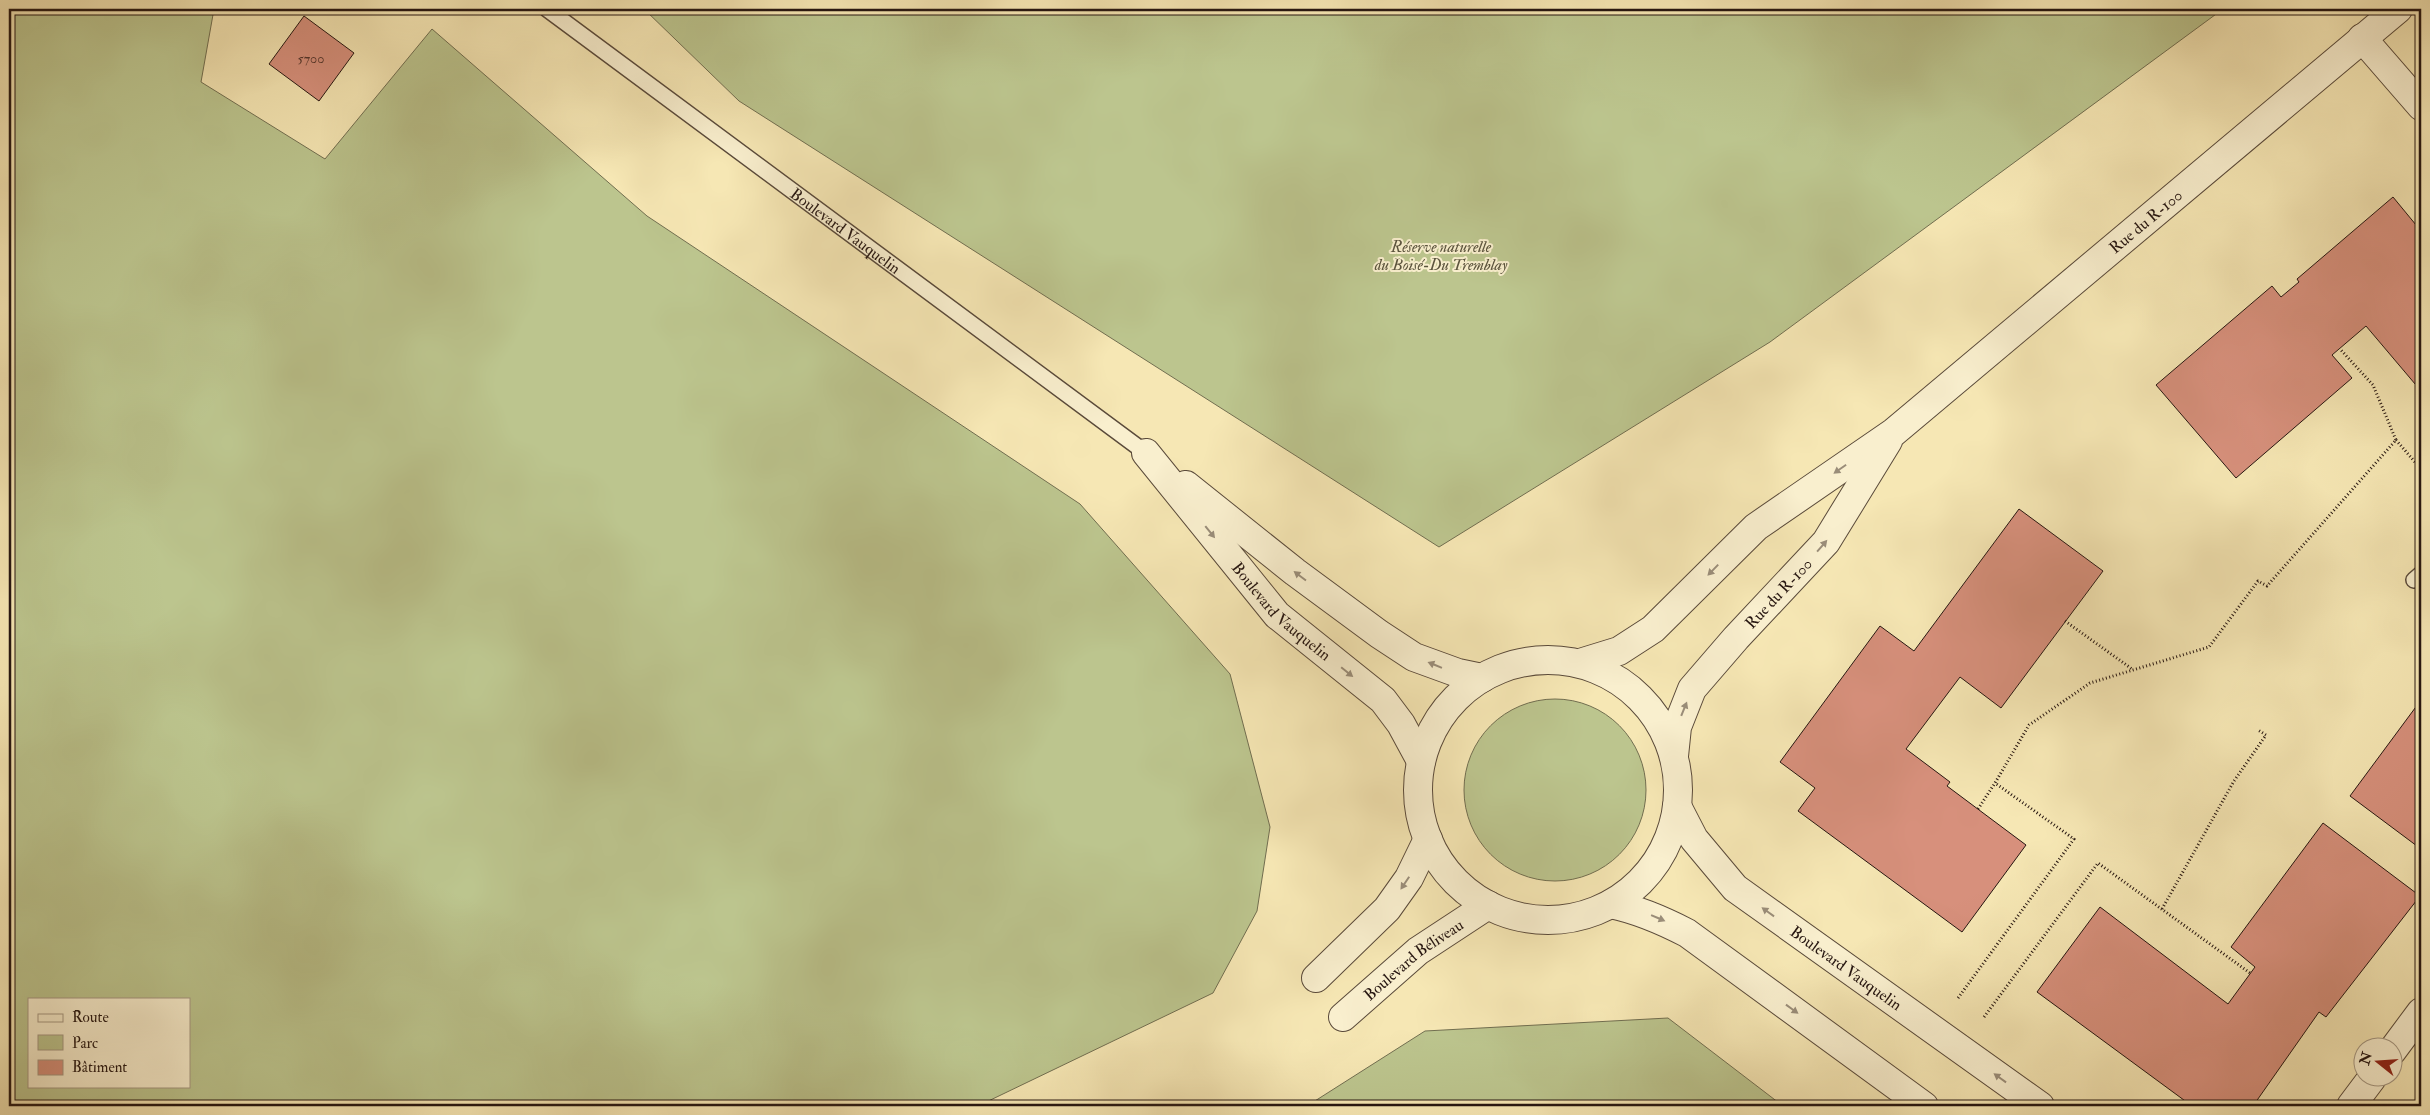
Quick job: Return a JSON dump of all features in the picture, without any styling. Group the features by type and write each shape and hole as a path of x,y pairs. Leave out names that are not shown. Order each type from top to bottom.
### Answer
{"street":[{"name":"Rue du R-100","path":"1580,664 1619,651 1653,629 1756,527 1894,432 2398,9"},
{"path":"2362,38 2421,106"},
{"name":"Rue du R-100","path":"1674,756 1677,727 1692,689 1736,638 1826,542 1894,432"},
{"name":"Boulevard Vauquelin","path":"1146,453 1295,572 1379,634 1414,657 1458,674 1482,678"},
{"name":"Boulevard Vauquelin","path":"1146,453 1277,615 1383,700 1401,724 1421,761"},
{"path":"1554,660 1580,664 1605,673 1629,688 1649,707 1664,731 1674,756 1678,781 1677,806 1672,829 1662,852 1648,872 1632,890 1611,904 1579,916 1562,919 1537,920 1512,915 1488,906 1469,893 1452,878 1438,860 1428,839 1420,814 1418,787 1421,761 1430,736 1443,714 1461,694 1482,678 1505,667 1529,661 1554,660"},
{"name":"Boulevard Vauquelin","path":"1677,806 1694,839 1736,888 2040,1106"},
{"path":"1316,978 1386,909 1409,878 1428,839"},
{"path":"1611,904 1660,919 1687,933 1924,1106"},
{"name":"Boulevard Béliveau","path":"1343,1017 1418,951 1488,906"},
{"path":"2402,1038 2421,1012"},
{"path":"2351,1106 2364,1088"}],"lane":[{"name":"Boulevard Vauquelin","path":"547,9 1146,453"}],"path":[{"path":"2340,348 2372,385 2396,440 2421,469"},
{"path":"1978,809 2029,725 2090,683 2209,647 2258,581 2267,586 2396,440"},
{"path":"2065,621 2132,669"},
{"path":"2162,909 2234,781 2266,734 2258,730"},
{"path":"1958,998 2074,839 1995,782"},
{"path":"1984,1017 2098,863 2250,973"}],"green space":[{"path":"9,9 214,9 201,82 325,159 432,29 647,216 1080,504 1230,674 1270,827 1257,911 1213,993 978,1106 9,1106"},
{"name":"Réserve naturelle du Boisé-Du Tremblay","path":"644,9 2223,9 1770,342 1439,547 739,101"},
{"path":"1555,699 1573,701 1590,706 1613,720 1625,732 1639,755 1644,772 1646,790 1644,808 1639,825 1625,848 1613,860 1590,874 1573,879 1555,881 1537,879 1520,874 1497,860 1485,848 1471,825 1466,808 1464,790 1466,772 1471,755 1485,732 1497,720 1520,706 1537,701"},
{"path":"1668,1018 1783,1106 1307,1106 1425,1031"}],"building":[{"path":"304,16 354,53 319,101 269,64"},
{"path":"2393,197 2421,231 2421,391 2366,326 2332,355 2352,378 2236,478 2156,385 2272,286 2281,297 2299,282 2297,279"},
{"path":"2019,509 2103,571 2001,708 1960,677 1906,749 1950,782 1947,786 2026,845 1962,932 1798,811 1815,788 1780,762 1880,626 1914,651"},
{"path":"2421,700 2421,849 2350,796"},
{"path":"2323,823 2420,896 2326,1017 2319,1012 2253,1106 2192,1106 2037,992 2100,907 2228,1004 2255,967 2231,947"}]}
